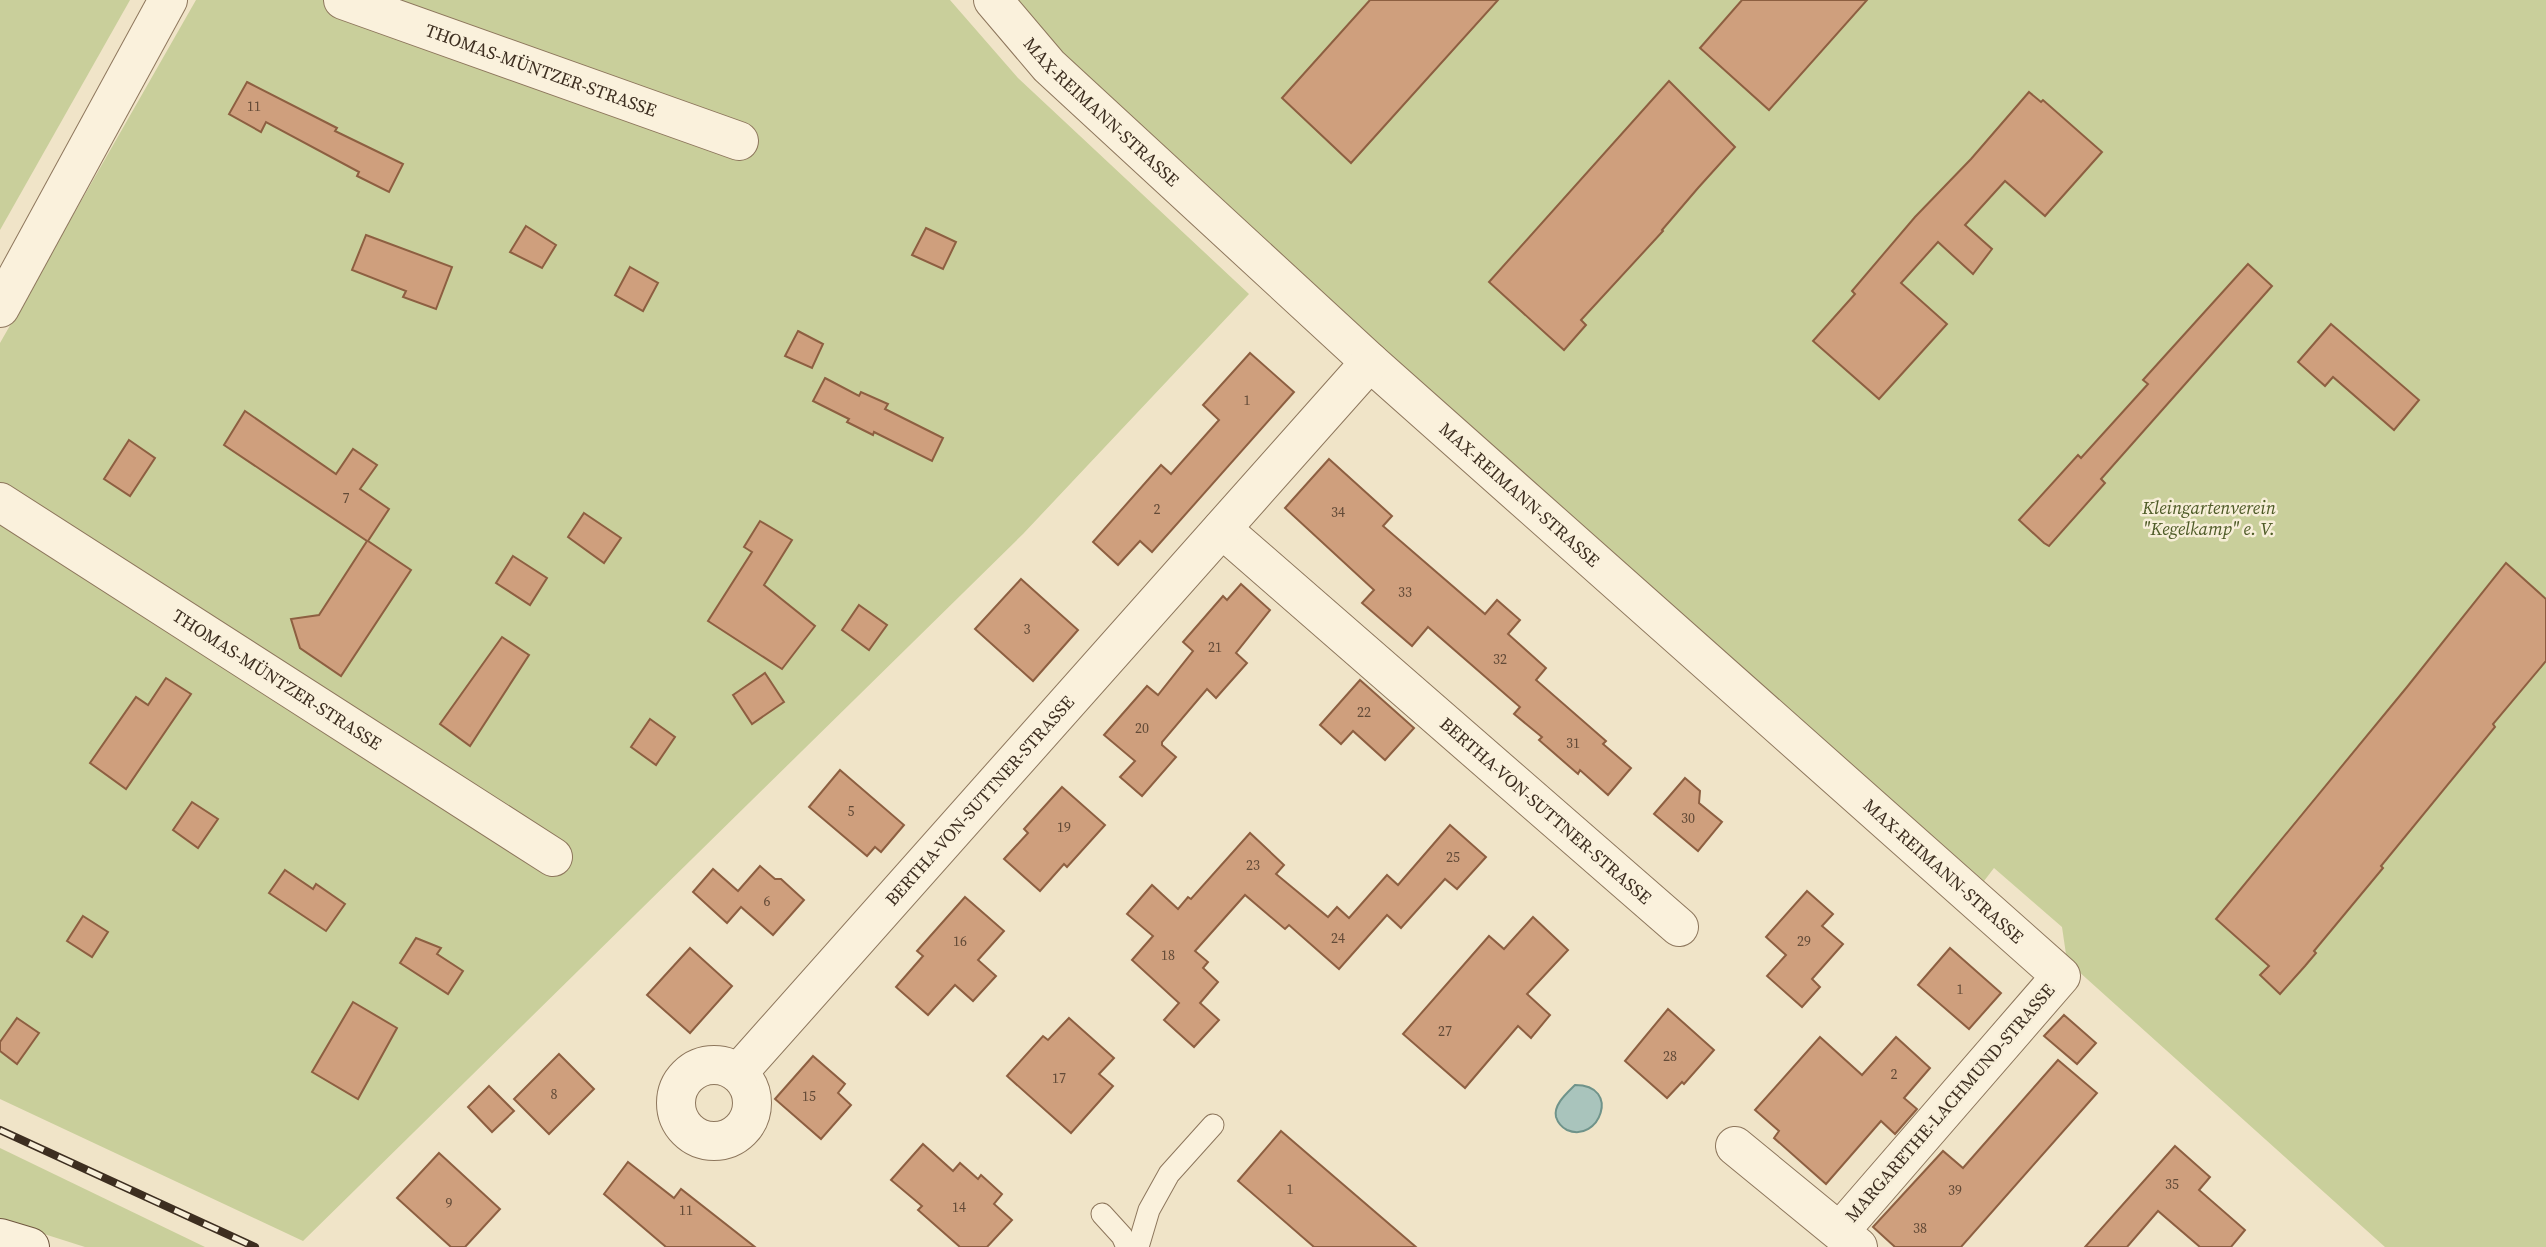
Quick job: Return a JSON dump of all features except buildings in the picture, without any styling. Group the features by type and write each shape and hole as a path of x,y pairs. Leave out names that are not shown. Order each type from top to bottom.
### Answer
{"street":[{"path":"0,308 168,0"},
{"name":"THOMAS-MÜNTZER-STRASSE","path":"343,0 739,141"},
{"name":"MAX-REIMANN-STRASSE","path":"993,0 1049,66 1370,362 2061,976"},
{"name":"BERTHA-VON-SUTTNER-STRASSE","path":"738,1073 1370,362"},
{"name":"THOMAS-MÜNTZER-STRASSE","path":"0,502 553,857"},
{"name":"BERTHA-VON-SUTTNER-STRASSE","path":"1222,529 1679,926"},
{"name":"MARGARETHE-LACHMUND-STRASSE","path":"1735,1146 1849,1239 2061,976"},
{"path":"0,1238 30,1247"}],"lane":[{"path":"1138,1247 1149,1210 1169,1174 1213,1125"},
{"path":"1102,1214 1127,1247"}],"green space":[{"path":"0,0 130,0 0,230"},
{"path":"196,0 950,0 1018,78 1249,294 1023,534 303,1241 0,1099 0,343"},
{"name":"Kleingartenverein \"Kegelkamp\" e. V.","path":"1005,0 2546,0 2546,1247 2385,1247 2067,961 2062,927 1994,868 1984,881 1379,351"},
{"path":"0,1148 205,1247 85,1247 0,1220"}],"water":[{"path":"1575,1085 1589,1088 1598,1094 1602,1103 1596,1122 1588,1129 1578,1132 1563,1128 1556,1117 1561,1100"}],"railway":[{"path":"0,1130 255,1247"}]}
